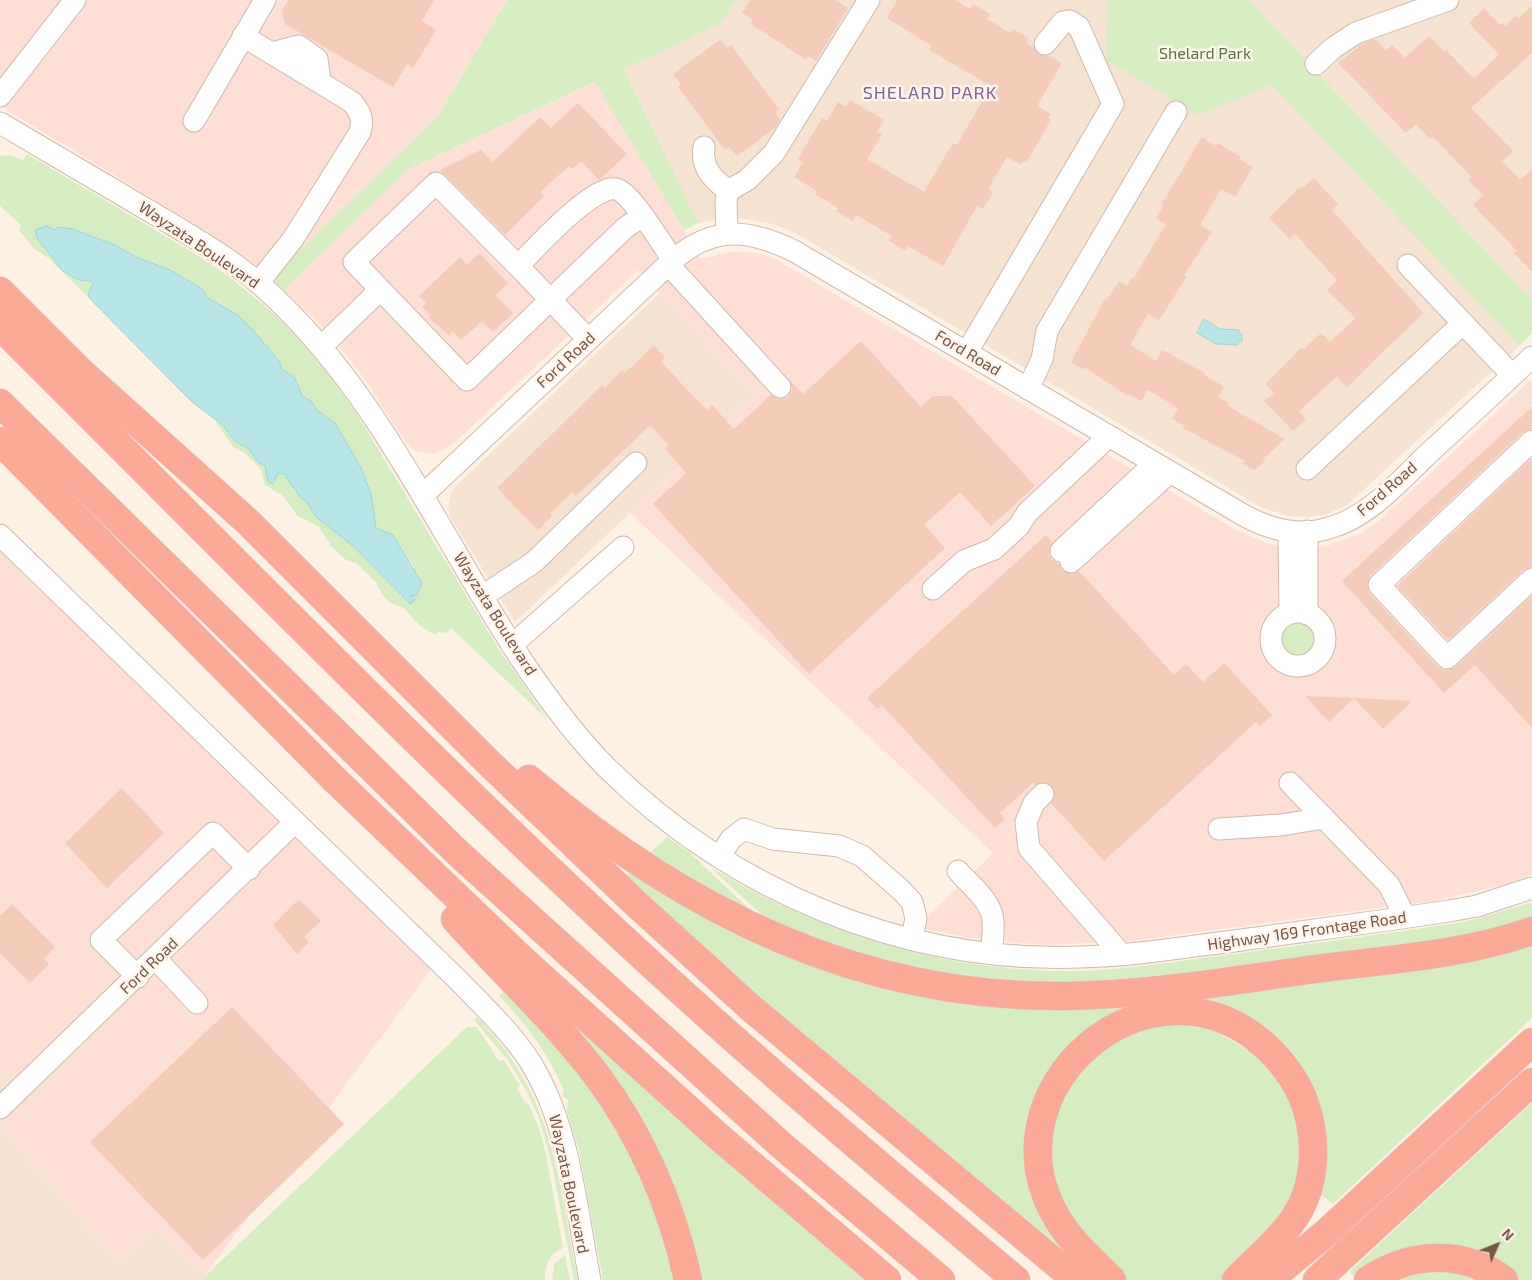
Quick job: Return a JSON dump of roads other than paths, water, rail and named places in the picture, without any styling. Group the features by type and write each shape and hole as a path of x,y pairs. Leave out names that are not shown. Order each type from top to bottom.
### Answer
{"highway":[{"path":"0,291 80,370 248,522 486,743 544,792 605,839 674,886 744,924 845,963 927,983 1030,995 1097,995 1197,985 1455,950 1532,931"},
{"path":"0,326 410,734 618,932 751,1055 1016,1280"},
{"path":"0,403 459,854 781,1145 941,1280"},
{"path":"0,441 335,780 619,1049 775,1186 888,1280"},
{"path":"248,522 489,764 674,938 752,1009 1076,1280"},
{"path":"335,780 461,926 559,1031 598,1078 631,1126 654,1172 676,1232 688,1280"},
{"path":"1112,1280 1068,1234 1050,1207 1039,1160 1039,1128 1054,1085 1084,1048 1109,1030 1124,1023 1141,1017 1178,1013 1199,1014 1217,1018 1249,1033 1260,1042 1290,1074 1301,1093 1312,1129 1313,1160 1301,1207 1292,1222 1236,1280"},
{"path":"1269,1280 1327,1232 1532,1042"},
{"path":"1317,1280 1532,1082"},
{"path":"1368,1280 1395,1265 1431,1257 1453,1258 1477,1265 1504,1280"}],"street":[{"path":"0,96 75,0"},
{"path":"194,121 265,0"},
{"path":"728,234 726,202 728,192 747,180 774,153 869,0"},
{"path":"1316,64 1333,48 1356,32 1448,0"},
{"path":"966,352 1113,104 1079,27 1070,21 1063,22 1045,44"},
{"path":"243,36 352,102 360,112 363,121 293,239 258,283"},
{"path":"1028,389 1042,359 1047,331 1176,112"},
{"name":"Wayzata Boulevard","path":"0,122 188,234 258,283 322,346 353,386 423,494 512,645 559,713 606,767 662,816 719,858 765,884 813,907 868,927 912,939 991,953 1079,958"},
{"path":"704,147 703,158 705,168 714,180 728,192"},
{"path":"588,339 550,299 518,266 436,183 354,262 467,380 550,299 625,228 642,216"},
{"path":"518,266 587,200 606,189 614,188 621,190 642,216 667,265 775,391"},
{"name":"Ford Road","path":"423,494 667,265 702,240 728,234 759,237 794,251 1259,524 1298,531 1327,529 1343,524 1369,508 1532,357"},
{"path":"1408,265 1512,375"},
{"path":"322,346 380,290"},
{"path":"1307,469 1463,323"},
{"path":"933,589 964,561 994,549 1020,526 1027,513 1109,436"},
{"path":"1532,441 1379,585 1447,658 1532,578"},
{"path":"482,596 534,562 636,463"},
{"path":"1066,557 1163,468"},
{"path":"1298,531 1299,613"},
{"name":"Wayzata Boulevard","path":"0,535 458,980 503,1027 530,1062 546,1092 558,1123 590,1280"},
{"path":"512,645 622,548"},
{"path":"1290,783 1389,885 1405,918"},
{"path":"1043,794 1034,804 1026,822 1029,848 1121,954"},
{"path":"1219,829 1281,825 1324,818"},
{"name":"Ford Road","path":"0,1108 138,977 295,822"},
{"path":"719,858 731,839 744,829 773,838 850,849 862,856 912,902 916,918 912,939"},
{"path":"138,977 101,940 213,832 249,869"},
{"path":"958,871 986,902 992,913 994,922 991,953"},
{"name":"Highway 169 Frontage Road","path":"1079,958 1405,918 1477,906 1532,888"},
{"path":"156,959 197,1003"}],"water":[{"path":"47,226 55,230 58,227 73,229 115,245 136,257 170,270 201,288 209,299 238,315 254,331 279,361 282,369 295,378 302,396 311,401 317,410 335,423 361,468 371,494 376,528 393,535 422,583 416,596 411,595 415,600 410,604 353,546 315,516 308,503 301,498 284,474 278,473 273,484 268,482 265,466 258,462 249,449 233,440 224,426 192,402 94,303 88,295 93,284 90,280 81,281 63,271 36,237 36,230"},
{"path":"1204,319 1220,329 1239,330 1239,333 1242,334 1242,341 1238,341 1238,345 1216,344 1197,333"}],"district":[{"name":"SHELARD PARK","path":"930,93"}],"park label":[{"name":"Shelard Park","path":"1205,54"}]}
